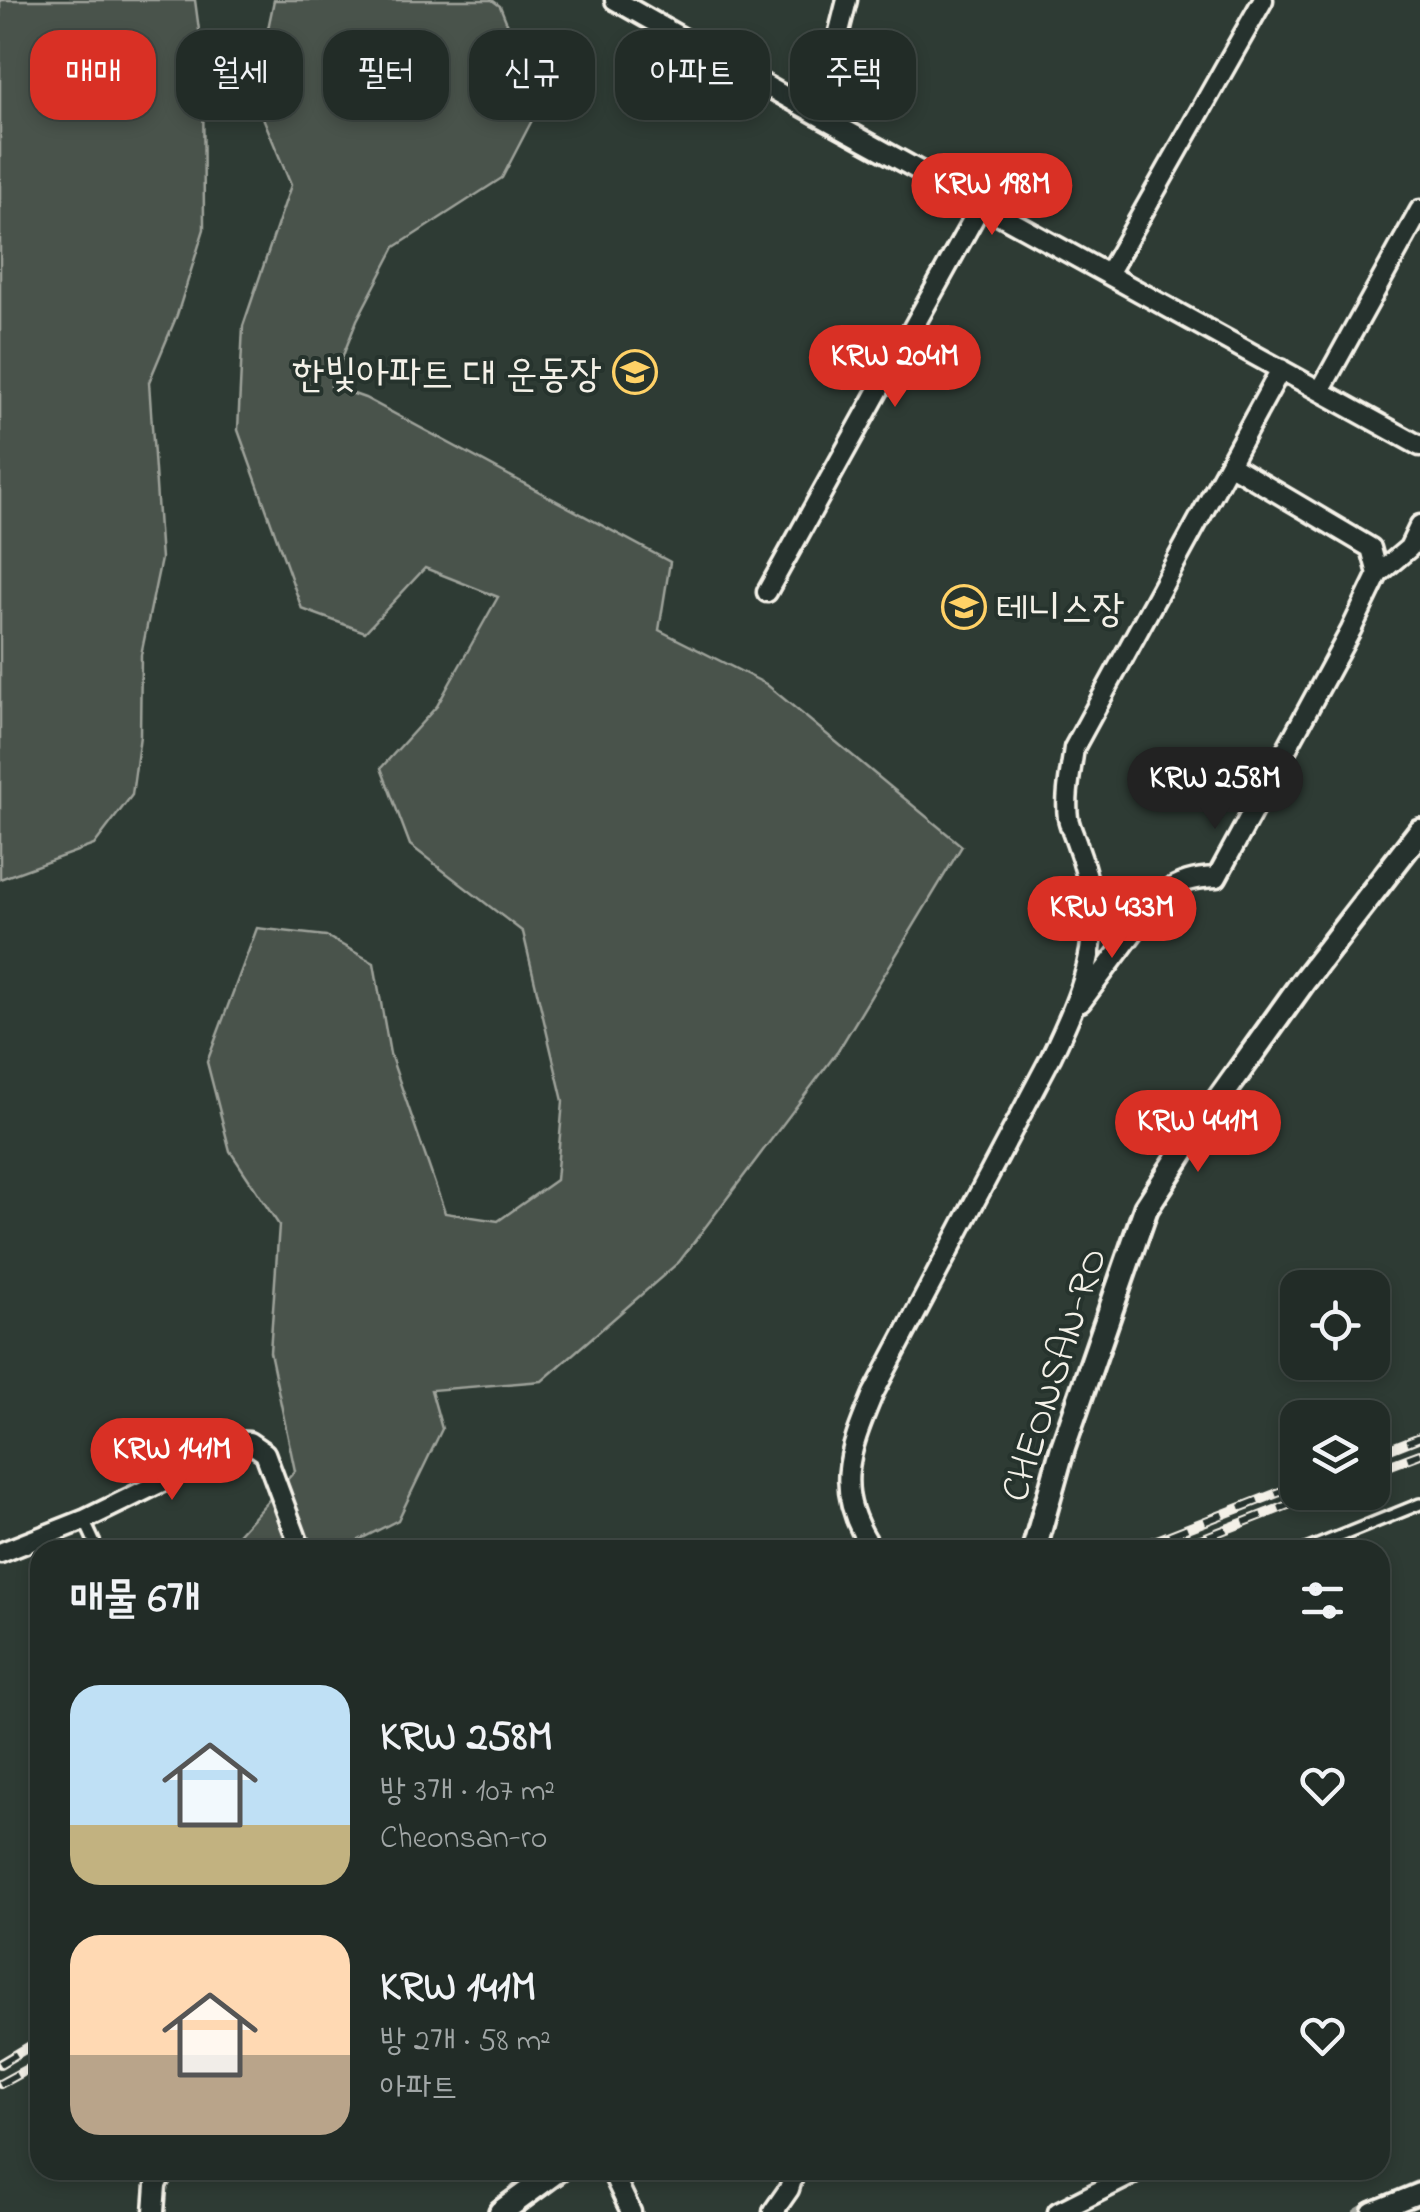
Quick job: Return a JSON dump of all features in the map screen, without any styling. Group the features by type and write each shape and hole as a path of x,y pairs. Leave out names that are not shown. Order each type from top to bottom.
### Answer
{"street":[{"path":"615,0 790,99"},
{"path":"839,30 847,0"},
{"path":"1108,274 1263,0"},
{"path":"827,120 1420,446"},
{"path":"767,592 981,204"},
{"path":"1320,391 1420,210"},
{"path":"867,1540 852,1512 848,1488 856,1434 873,1394 1052,1058 1086,973 1092,902 1068,818 1074,748 1281,369"},
{"path":"1228,464 1371,548 1378,574"},
{"path":"1072,1014 1161,895 1178,883 1218,878 1378,574 1409,548 1420,524"},
{"name":"CHEONSAN-RO","path":"1037,1540 1063,1448 1146,1208 1280,1014 1420,831"},
{"path":"33,1540 162,1482 206,1451 230,1441 249,1442 264,1453 297,1540"},
{"path":"0,1553 30,1541"},
{"path":"154,2212 155,2180"},
{"path":"501,2212 544,2180"},
{"path":"616,2180 630,2212"},
{"path":"774,2212 792,2180"},
{"path":"1058,2212 1121,2180"},
{"path":"1372,2212 1420,2193"}],"lane":[{"path":"1331,1540 1420,1504"},
{"path":"84,1520 93,1540"}],"shaded area":[{"path":"0,0 195,0 199,30 176,30 176,120 203,120 204,229 177,315 149,382 161,559 141,655 140,736 132,795 94,845 0,879"},
{"path":"274,0 492,0 500,6 510,30 469,30 469,120 532,120 502,178 395,247 357,320 331,386 365,398 670,562 659,630 766,684 962,846 838,1051 679,1262 542,1381 431,1390 442,1429 398,1520 359,1540 233,1540 295,1471 270,1352 279,1225 230,1151 207,1062 257,928 326,936 374,963 390,1054 445,1213 498,1221 556,1180 563,1101 523,932 410,845 381,768 437,706 498,597 425,568 365,632 302,609 238,430 243,326 291,185 264,120 303,120 303,30 268,30"}],"waterway":[{"path":"1356,2212 1420,2182"}],"railway":[{"path":"1390,1449 1420,1437"},
{"path":"1390,1465 1420,1454"},
{"path":"1157,1540 1280,1492"},
{"path":"1199,1540 1280,1508"},
{"path":"0,2064 30,2046"},
{"path":"0,2084 30,2068"}],"place":[{"name":"한빛아파트 대 운동장","path":"635,372"},
{"name":"테니스장","path":"964,607"}]}
